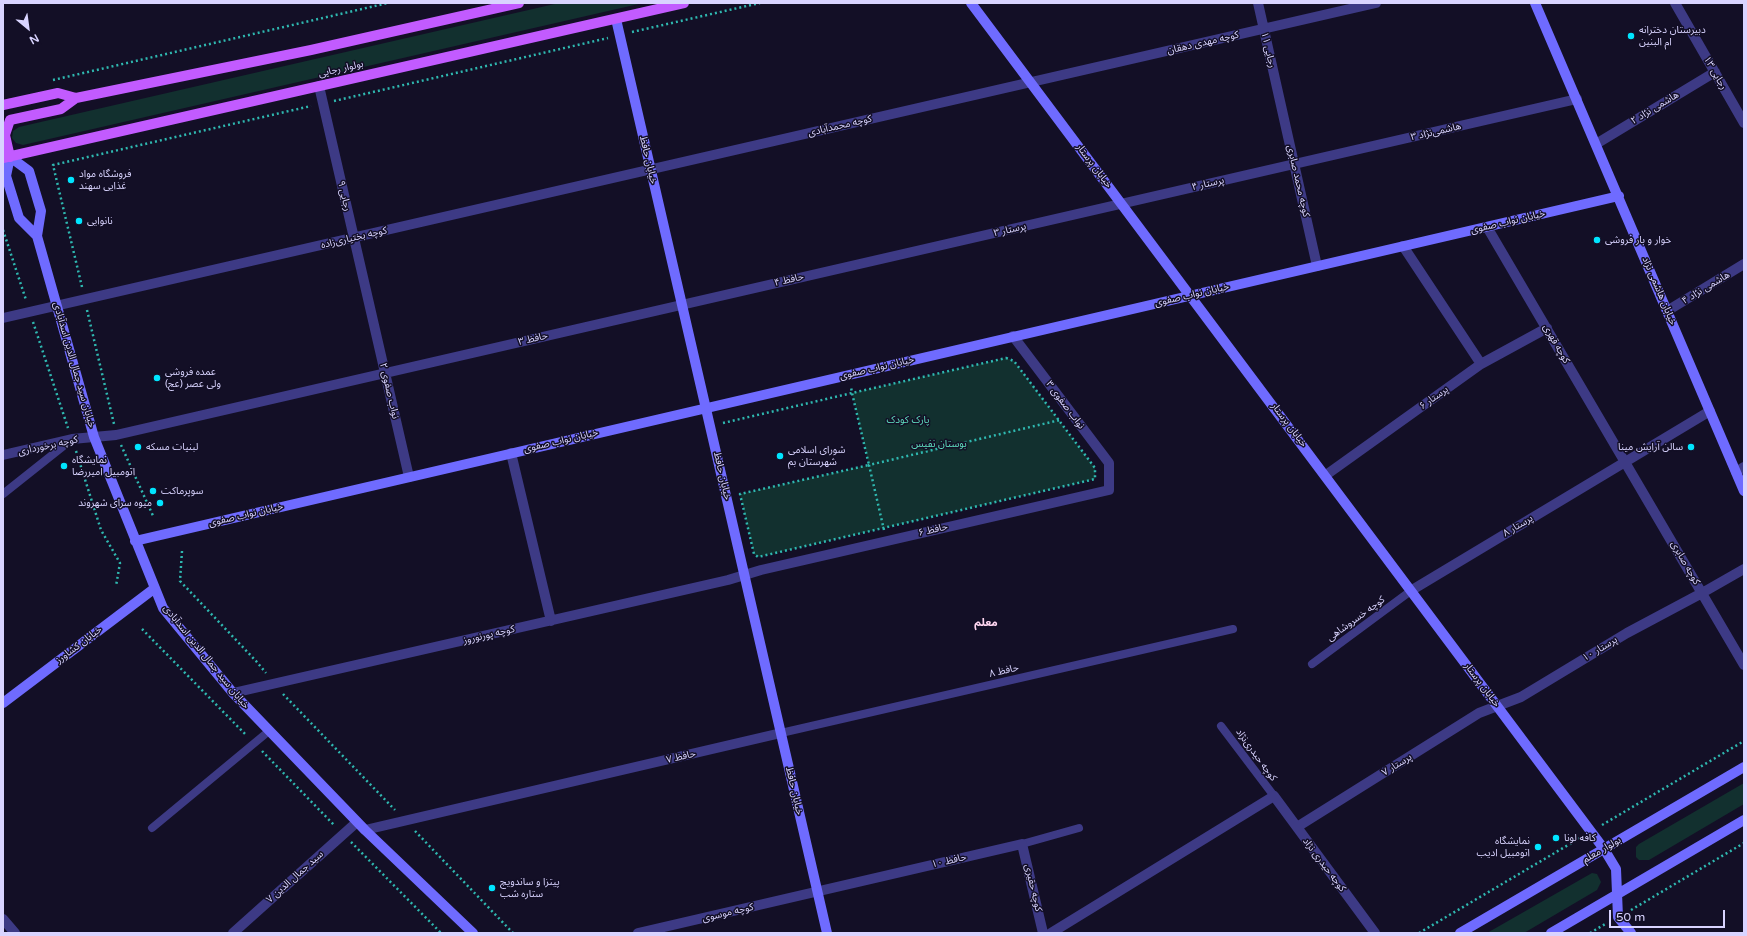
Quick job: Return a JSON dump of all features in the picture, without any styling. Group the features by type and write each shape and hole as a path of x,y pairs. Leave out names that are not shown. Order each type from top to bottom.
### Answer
{"main road":[{"path":"6,156 5,135 10,120 61,109 76,98 311,50 519,3"},
{"name":"بولوار رجایی","path":"6,156 684,3"},
{"path":"3,105 58,93 76,98"}],"street":[{"name":"خیابان پرستار","path":"971,3 1326,475 1604,849 1616,868 1618,917"},
{"name":"رجایی ۱۱","path":"1258,3 1279,96"},
{"name":"کوچه مهدی دهقان","path":"1030,82 1376,3"},
{"name":"خیابان هاشمی نژاد","path":"1535,3 1710,411 1740,469 1744,491"},
{"name":"رجایی ۱۳","path":"1676,3 1744,123"},
{"name":"خیابان حافظ","path":"616,18 827,933"},
{"name":"هاشمی نژاد ۲","path":"1596,144 1715,72"},
{"name":"کوچه محمدآبادی","path":"650,170 1030,82"},
{"name":"رجایی ۹","path":"319,86 369,306"},
{"name":"کوچه محمد صابری","path":"1279,96 1317,266"},
{"name":"هاشمی‌نژاد ۳","path":"1294,164 1577,99"},
{"name":"خیابان سید جمال الدین اسدآبادی","path":"6,156 6,176 19,218 37,236"},
{"name":"خیابان سید جمال الدین اسدآبادی","path":"6,156 29,171 41,211 37,236 94,437 163,608 233,693 269,731 357,822 473,933"},
{"name":"پرستار ۴","path":"1122,204 1294,164"},
{"name":"کوچه بختیاری‌زاده","path":"3,318 650,170"},
{"name":"خیابان نواب صفوی","path":"135,541 1619,196"},
{"name":"پرستار ۳","path":"897,256 1122,204"},
{"name":"کوچه قهری","path":"1487,227 1625,462"},
{"path":"1403,246 1481,364"},
{"name":"حافظ ۴","path":"681,305 897,256"},
{"name":"هاشمی نژاد ۴","path":"1668,311 1744,264"},
{"name":"حافظ ۳","path":"116,435 681,305"},
{"name":"نواب صفوی ۲","path":"369,306 409,477"},
{"name":"پرستار ۶","path":"1326,475 1481,364 1547,328"},
{"name":"نواب صفوی ۳","path":"1013,336 1109,463 1109,477"},
{"name":"پرستار ۸","path":"1412,590 1710,411"},
{"name":"کوچه برخورداری","path":"3,455 72,439 116,435"},
{"path":"511,453 551,621"},
{"name":"کوچه صابری","path":"1625,462 1744,665"},
{"name":"حافظ ۶","path":"744,574 1109,490 1109,477"},
{"name":"پرستار ۱۰","path":"1498,706 1521,698 1627,633 1702,593 1744,568"},
{"name":"کوچه پورنوروز","path":"233,693 728,580 744,574"},
{"name":"خیابان کشاورز","path":"3,703 155,588"},
{"name":"پرستار ۷","path":"1297,827 1479,713 1498,706"},
{"name":"حافظ ۷","path":"366,830 781,733"},
{"name":"بولوار معلم","path":"1460,933 1744,767"},
{"path":"1051,933 1274,796"},
{"name":"کوچه حیدری نژاد","path":"1274,796 1375,933"},
{"path":"1551,933 1744,820"},
{"name":"سید جمال الدین ۷","path":"233,933 357,822"},
{"name":"حافظ ۱۰","path":"818,892 1022,844"},
{"name":"کوچه حقیری","path":"1022,844 1043,933"},
{"name":"کوچه موسوی","path":"638,933 818,892"},
{"path":"1618,917 1631,933"},
{"path":"3,919 15,933"}],"lane":[{"path":"3,494 72,439"},
{"name":"کوچه خسروشاهی","path":"1312,664 1412,590"},
{"name":"حافظ ۸","path":"781,733 1233,628"},
{"name":"کوچه حیدری‌نژاد","path":"1221,726 1274,796"},
{"path":"152,828 269,731"},
{"name":"حافظ ۱۰","path":"1022,844 1079,828"}],"path":[{"path":"49,81 388,3"},
{"path":"154,518 116,435 53,165 760,3"},
{"path":"3,230 101,530 120,563 116,586"},
{"path":"724,429 723,422 1006,358 1014,360 1095,468 1095,479 758,557 754,554 738,487"},
{"path":"852,392 886,541"},
{"path":"740,494 1059,420 1074,418"},
{"path":"182,551 180,581 256,661 273,684 513,933"},
{"path":"142,629 441,933"},
{"path":"1590,933 1744,843"}],"green space":[{"path":"559,3 643,3 23,145 16,143 12,138 13,131 19,127"},
{"name":"بوستان نفیس","path":"1006,358 1014,361 1095,468 1095,479 758,557 754,554 740,494 869,465 852,393"},
{"path":"1744,783 1744,804 1649,860 1639,860 1636,857 1636,847 1639,844"},
{"path":"1592,873 1597,874 1601,882 1597,890 1524,933 1487,933"}],"place":[{"name":"دبیرستان دخترانه ام البنین","path":"1631,36"},
{"name":"فروشگاه مواد غذایی سهند","path":"71,180"},
{"name":"نانوایی","path":"79,221"},
{"name":"خوار و بار فروشی","path":"1597,240"},
{"name":"عمده فروشی ولی عصر (عج)","path":"157,378"},
{"name":"لبنیات مسکه","path":"138,447"},
{"name":"سالن آرایش مینا","path":"1691,447"},
{"name":"شورای اسلامی شهرستان بم","path":"780,456"},
{"name":"نمایشگاه اتومبیل امیررضا","path":"64,466"},
{"name":"سوپرماکت","path":"153,491"},
{"name":"میوه سرای شهروند","path":"160,503"},
{"name":"کافه لونا","path":"1556,838"},
{"name":"نمایشگاه اتومبیل ادیب","path":"1538,847"},
{"name":"پیتزا و ساندویچ ستاره شب","path":"492,888"}],"district":[{"name":"معلم","path":"986,623"}],"park label":[{"name":"پارک کودک","path":"908,420"}]}
